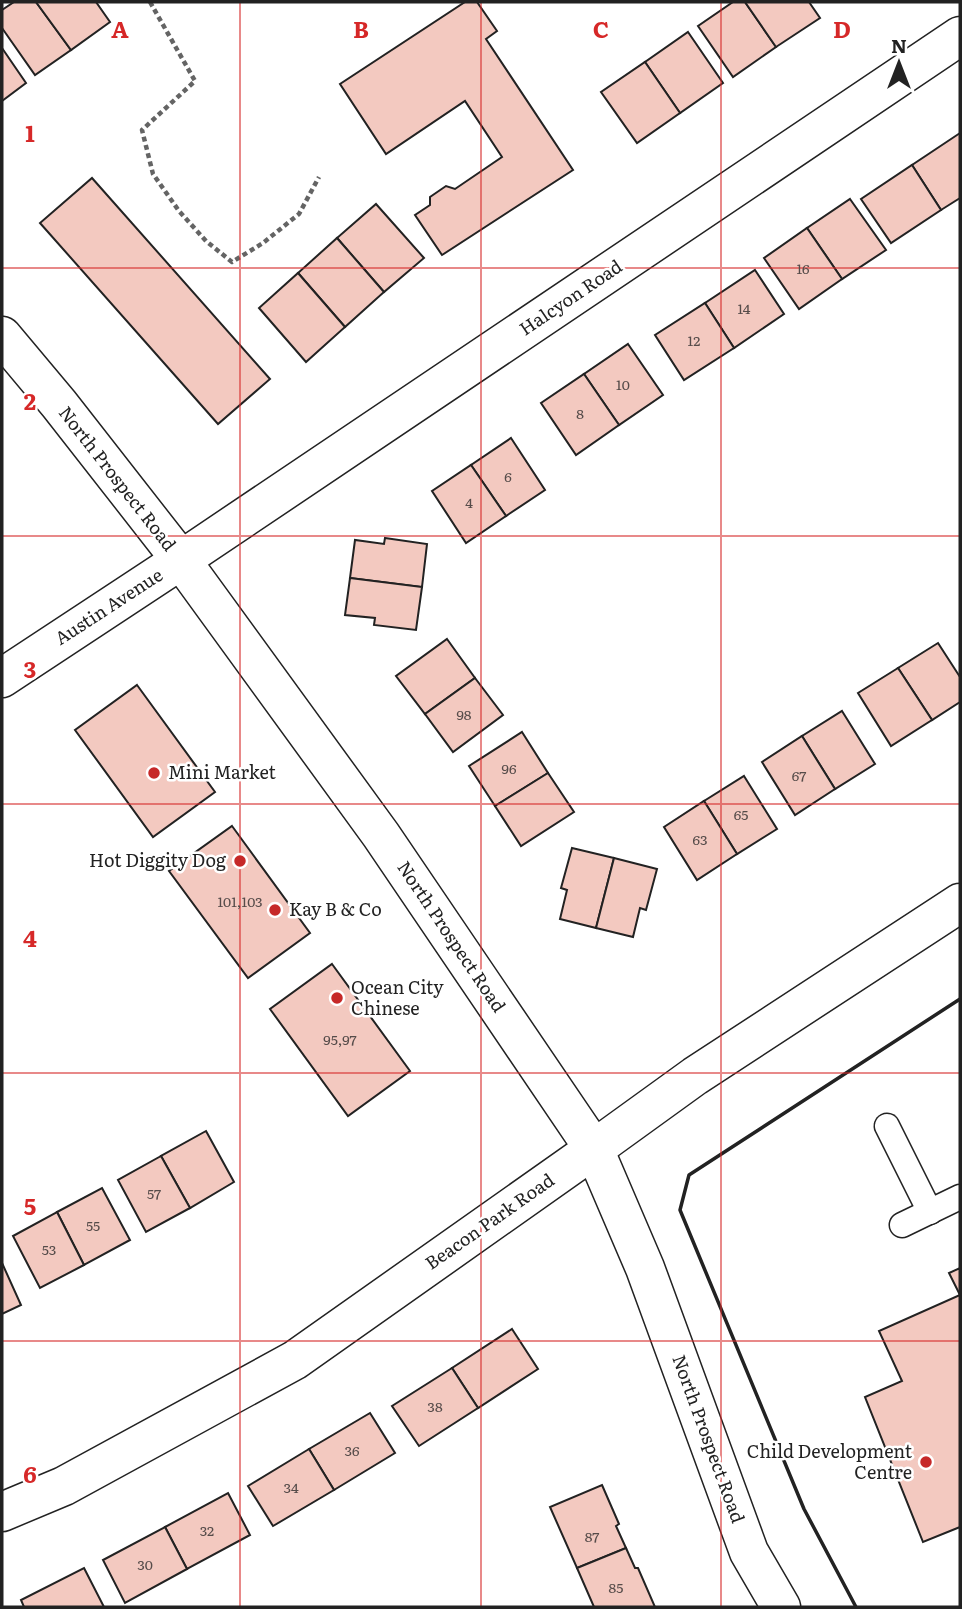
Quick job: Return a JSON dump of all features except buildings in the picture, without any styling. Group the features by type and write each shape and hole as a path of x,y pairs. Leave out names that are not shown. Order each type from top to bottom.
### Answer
{"street":[{"name":"Halcyon Road","path":"181,560 960,36"},
{"name":"North Prospect Road","path":"2,336 181,560 381,835 594,1149 645,1268 749,1552 781,1607"},
{"name":"Austin Avenue","path":"2,678 181,560"},
{"name":"Beacon Park Road","path":"2,1512 64,1486 295,1360 695,1076 960,903"}],"lane":[{"path":"887,1126 930,1212"},
{"path":"902,1225 960,1197"}],"path":[{"path":"150,2 195,81 142,130 153,174 179,211 206,241 232,262 263,243 299,214 320,177"}],"wall":[{"path":"856,1607 804,1509 680,1210 689,1175 960,999"}],"place":[{"name":"Mini Market","path":"154,773"},
{"name":"Hot Diggity Dog","path":"240,861"},
{"name":"Kay B & Co","path":"275,910"},
{"name":"Ocean City Chinese","path":"337,998"},
{"name":"Child Development Centre","path":"926,1462"}]}
